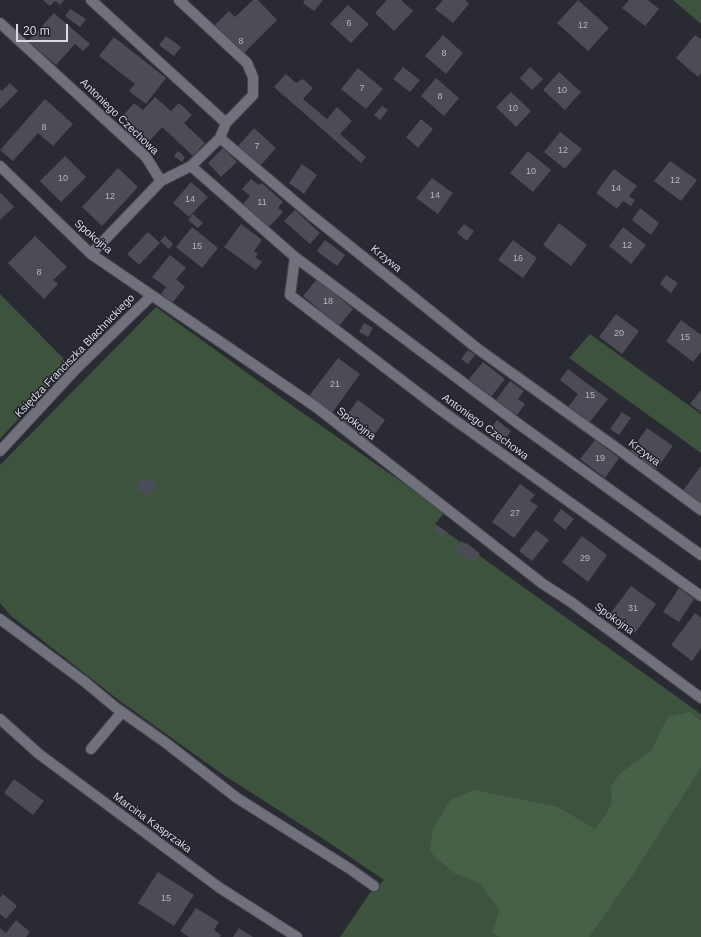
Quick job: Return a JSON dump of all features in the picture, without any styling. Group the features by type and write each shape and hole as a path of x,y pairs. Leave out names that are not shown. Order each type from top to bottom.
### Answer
{"street":[{"path":"91,0 226,123"},
{"path":"91,254 161,181 191,166 220,138 226,123 253,94 253,77 247,63 179,0"},
{"name":"Antoniego Czechowa","path":"0,23 146,157 161,181"},
{"name":"Krzywa","path":"220,138 311,215 478,349 701,510"},
{"name":"Spokojna","path":"0,166 91,254 316,407 537,580 570,602 701,698"},
{"name":"Antoniego Czechowa","path":"191,166 295,257 520,425 701,555"},
{"name":"Antoniego Czechowa","path":"295,257 290,296 442,411 701,596"},
{"name":"Księdza Franciszka Blachnickiego","path":"0,451 75,370 151,296"},
{"path":"1,624 85,682 122,712 166,743 237,798 350,869 374,886"},
{"path":"91,749 122,712"},
{"name":"Marcina Kasprzaka","path":"0,719 39,754 220,888 297,937"}],"green space":[{"path":"673,0 701,0 701,24"},
{"path":"0,294 69,364 0,439"},
{"path":"156,307 297,409 422,496 444,513 435,524 701,714 701,937 340,937 370,893 384,880 322,838 225,776 120,701 10,615 0,603 0,465"},
{"path":"590,334 701,414 701,453 569,358"},
{"path":"689,712 701,721 701,767 638,867 589,937 500,937 493,933 499,909 481,884 454,873 430,852 432,832 450,800 474,790 558,807 595,829 611,805 612,800 610,788 618,776 652,750 668,717"}],"building":[{"path":"43,0 64,0 60,5 55,1 50,6"},
{"path":"253,0 258,0 277,20 241,56 212,28 229,11 235,17"},
{"path":"305,0 323,0 314,11 303,3"},
{"path":"387,0 401,0 413,11 394,31 375,13"},
{"path":"443,0 465,0 469,4 453,23 435,9"},
{"path":"578,0 609,28 588,51 557,23"},
{"path":"629,0 648,0 659,9 645,26 622,8"},
{"path":"348,5 369,24 351,43 330,24"},
{"path":"70,9 86,19 80,27 65,16"},
{"path":"54,13 90,44 83,51 75,44 56,65 28,41"},
{"path":"443,35 463,53 446,74 425,56"},
{"path":"695,35 701,39 701,73 698,77 676,58"},
{"path":"166,36 181,47 174,56 159,45"},
{"path":"114,37 166,78 146,104 129,91 135,84 99,56"},
{"path":"403,67 420,80 410,92 393,79"},
{"path":"530,67 543,79 532,90 520,78"},
{"path":"358,68 383,89 366,109 341,89"},
{"path":"559,72 581,92 565,110 543,90"},
{"path":"286,74 296,83 303,79 313,88 303,99 327,119 337,107 352,121 340,134 366,157 361,163 274,87"},
{"path":"436,78 459,98 444,116 421,96"},
{"path":"10,83 18,91 0,109 0,89 2,91"},
{"path":"511,92 531,111 516,127 496,107"},
{"path":"155,97 171,111 179,103 192,115 184,123 205,143 193,156 162,127 143,148 124,132 130,124 122,117 134,103 143,110"},
{"path":"45,99 73,124 53,146 38,133 13,161 0,150"},
{"path":"382,106 388,110 380,120 374,115"},
{"path":"421,119 433,129 418,148 406,137"},
{"path":"254,128 276,148 260,166 238,146"},
{"path":"560,132 582,149 565,169 544,152"},
{"path":"223,148 237,162 221,177 208,163"},
{"path":"178,151 185,157 182,162 174,156"},
{"path":"528,151 551,170 533,192 510,173"},
{"path":"65,156 86,177 61,202 40,181"},
{"path":"670,161 697,180 681,201 654,181"},
{"path":"302,164 317,175 304,194 289,183"},
{"path":"118,168 138,187 102,226 82,207"},
{"path":"614,169 637,186 629,196 635,200 631,206 623,201 617,209 596,193"},
{"path":"432,178 453,193 438,214 416,198"},
{"path":"251,179 259,185 262,183 283,202 278,208 283,212 268,228 242,205 250,196 242,189"},
{"path":"191,182 208,197 189,217 173,203"},
{"path":"1,193 14,207 0,220 0,194"},
{"path":"640,208 659,223 651,235 632,220"},
{"path":"295,210 320,233 310,244 284,221"},
{"path":"193,214 203,223 198,228 188,220"},
{"path":"559,223 587,245 571,266 543,245"},
{"path":"241,224 262,240 254,251 258,254 255,257 262,262 256,270 224,247"},
{"path":"464,224 474,231 467,241 457,233"},
{"path":"192,227 218,248 202,268 176,247"},
{"path":"623,227 646,245 631,264 609,246"},
{"path":"148,232 160,243 139,265 127,254"},
{"path":"35,236 67,267 53,280 58,284 44,299 8,263"},
{"path":"165,236 173,244 169,249 160,241"},
{"path":"325,240 345,255 337,266 317,251"},
{"path":"513,240 537,258 523,278 498,260"},
{"path":"170,255 186,268 176,279 185,287 172,303 161,294 166,287 152,277"},
{"path":"666,275 678,283 671,293 660,284"},
{"path":"317,279 353,309 339,326 303,296"},
{"path":"616,314 639,331 622,354 599,337"},
{"path":"681,320 701,335 701,352 693,362 666,341"},
{"path":"364,323 373,328 368,337 359,332"},
{"path":"468,350 475,355 468,364 461,359"},
{"path":"338,358 360,374 332,413 309,396"},
{"path":"483,362 505,379 491,397 469,379"},
{"path":"568,369 608,399 589,423 568,407 578,394 560,380"},
{"path":"510,381 524,391 518,399 525,404 517,415 496,400"},
{"path":"701,390 701,412 690,404"},
{"path":"358,400 385,420 369,442 342,421"},
{"path":"622,412 631,418 619,435 610,429"},
{"path":"497,420 511,431 501,445 487,434"},
{"path":"647,428 673,446 655,471 629,453"},
{"path":"595,440 619,458 605,478 580,459"},
{"path":"701,466 701,507 682,492"},
{"path":"147,478 157,485 148,497 138,489 137,484 141,479"},
{"path":"520,484 535,495 530,501 538,506 514,538 492,522"},
{"path":"561,509 574,519 565,530 553,520"},
{"path":"437,525 448,533 444,538 433,530"},
{"path":"536,530 549,540 532,561 519,551"},
{"path":"582,536 607,555 588,582 562,562"},
{"path":"461,541 466,544 467,543 480,554 473,563 466,558 465,559 455,550"},
{"path":"631,586 656,604 635,633 610,614"},
{"path":"679,588 694,599 679,622 663,612"},
{"path":"695,613 701,618 701,648 692,661 671,645"},
{"path":"14,779 44,801 33,815 4,793"},
{"path":"158,872 194,895 174,926 138,903"},
{"path":"3,894 17,906 6,919 0,914 0,898"},
{"path":"196,908 219,922 214,930 221,935 220,937 189,937 180,931"},
{"path":"16,920 30,932 26,937 0,937 0,928 6,933"},
{"path":"239,928 253,937 233,937"}]}
